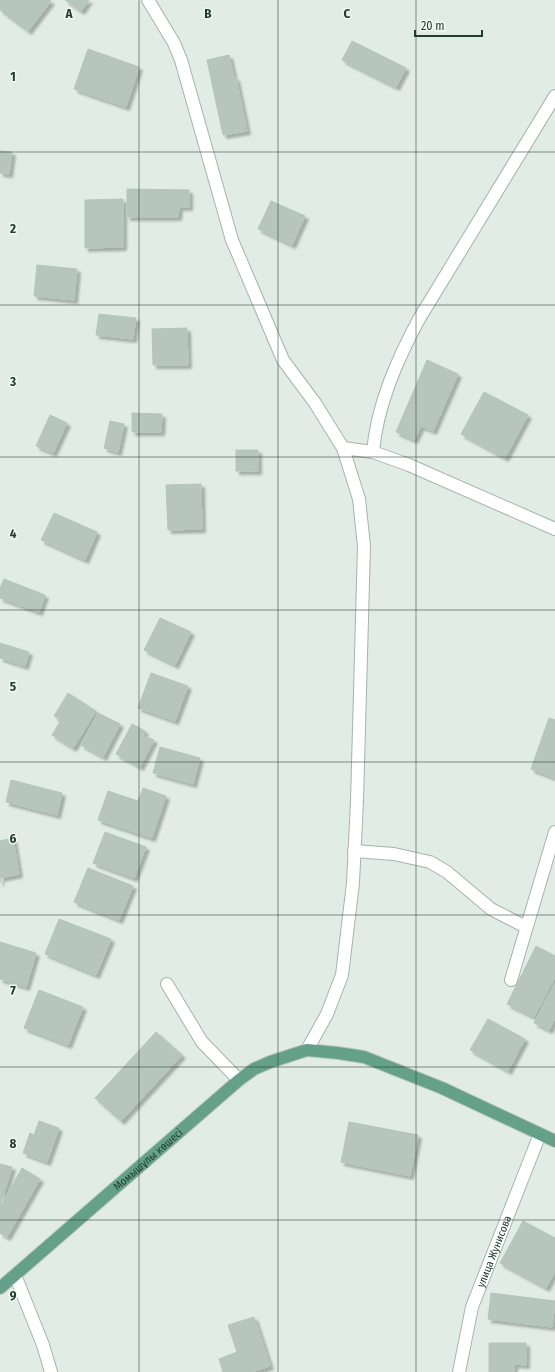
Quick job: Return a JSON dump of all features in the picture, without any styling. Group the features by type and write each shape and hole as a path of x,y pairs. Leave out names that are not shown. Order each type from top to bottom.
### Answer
{"main road":[{"name":"Момышұлы көшесі","path":"0,1288 239,1080 254,1069 307,1050"},
{"path":"307,1050 364,1057 442,1088 555,1141"}],"street":[{"path":"148,0 174,43 181,60 232,240 284,360 315,403 343,448 359,498 364,546 357,802 353,884 342,975 327,1014 307,1050"},
{"path":"373,452 375,431 380,410 403,348 419,319 555,96"},
{"path":"343,448 373,452 409,465 555,529"},
{"path":"511,980 555,832"},
{"path":"354,851 394,854 430,862 447,872 491,909 526,927"},
{"path":"168,984 202,1042 239,1080"},
{"name":"улица Жунисова","path":"459,1372 472,1306 540,1134"},
{"path":"15,1275 43,1345 51,1372"}],"building":[{"path":"0,0 51,1 28,31 0,10"},
{"path":"65,0 89,0 81,11"},
{"path":"352,41 406,68 396,87 342,60"},
{"path":"88,49 139,67 126,107 74,89"},
{"path":"229,55 234,78 236,78 247,131 223,135 207,60"},
{"path":"0,151 12,152 9,174 0,173"},
{"path":"127,189 189,190 189,207 179,207 178,217 127,217"},
{"path":"123,199 123,247 85,248 85,200"},
{"path":"271,201 305,216 292,245 258,229"},
{"path":"37,265 77,269 74,300 34,296"},
{"path":"99,314 136,318 133,339 96,335"},
{"path":"187,328 188,365 153,365 152,329"},
{"path":"427,360 458,374 433,431 421,426 414,440 396,432"},
{"path":"484,392 528,415 505,458 461,434"},
{"path":"132,413 162,414 161,432 132,432"},
{"path":"50,415 67,423 53,453 36,446"},
{"path":"110,421 124,424 118,452 104,448"},
{"path":"236,450 258,450 258,471 236,471"},
{"path":"201,484 202,529 168,530 166,485"},
{"path":"54,513 97,532 85,560 41,540"},
{"path":"4,579 45,595 39,612 0,598 0,588"},
{"path":"160,618 191,632 175,665 144,650"},
{"path":"0,643 29,652 25,666 0,658"},
{"path":"151,673 188,686 175,721 138,708"},
{"path":"68,693 96,711 73,748 52,735 61,720 54,716"},
{"path":"98,713 120,724 103,757 81,745"},
{"path":"549,718 555,720 555,778 531,769"},
{"path":"132,724 145,731 143,735 154,740 140,767 116,754"},
{"path":"160,747 200,758 193,784 153,773"},
{"path":"11,780 62,793 57,815 6,802"},
{"path":"143,788 166,796 152,838 98,820 108,791 138,801"},
{"path":"105,832 146,847 134,878 93,863"},
{"path":"13,838 19,874 0,878 0,841"},
{"path":"88,868 133,886 119,920 74,902"},
{"path":"59,919 111,939 96,975 45,954"},
{"path":"0,942 36,953 26,987 0,979"},
{"path":"536,946 555,956 555,977 534,1017 507,1004"},
{"path":"555,983 555,1018 549,1030 534,1023"},
{"path":"39,990 83,1007 68,1045 24,1028"},
{"path":"488,1019 525,1039 508,1071 470,1050"},
{"path":"156,1032 182,1055 121,1121 95,1098"},
{"path":"39,1121 59,1128 47,1162 23,1153 30,1133 34,1135"},
{"path":"349,1122 418,1135 410,1176 341,1162"},
{"path":"0,1164 12,1167 0,1206"},
{"path":"22,1168 40,1179 7,1237 0,1233 0,1207"},
{"path":"523,1221 555,1238 555,1271 546,1288 500,1263"},
{"path":"491,1293 555,1301 552,1327 488,1319"},
{"path":"254,1317 270,1366 252,1372 223,1372 219,1359 237,1352 228,1325"},
{"path":"489,1343 526,1343 526,1365 514,1364 514,1372 489,1372"}]}
